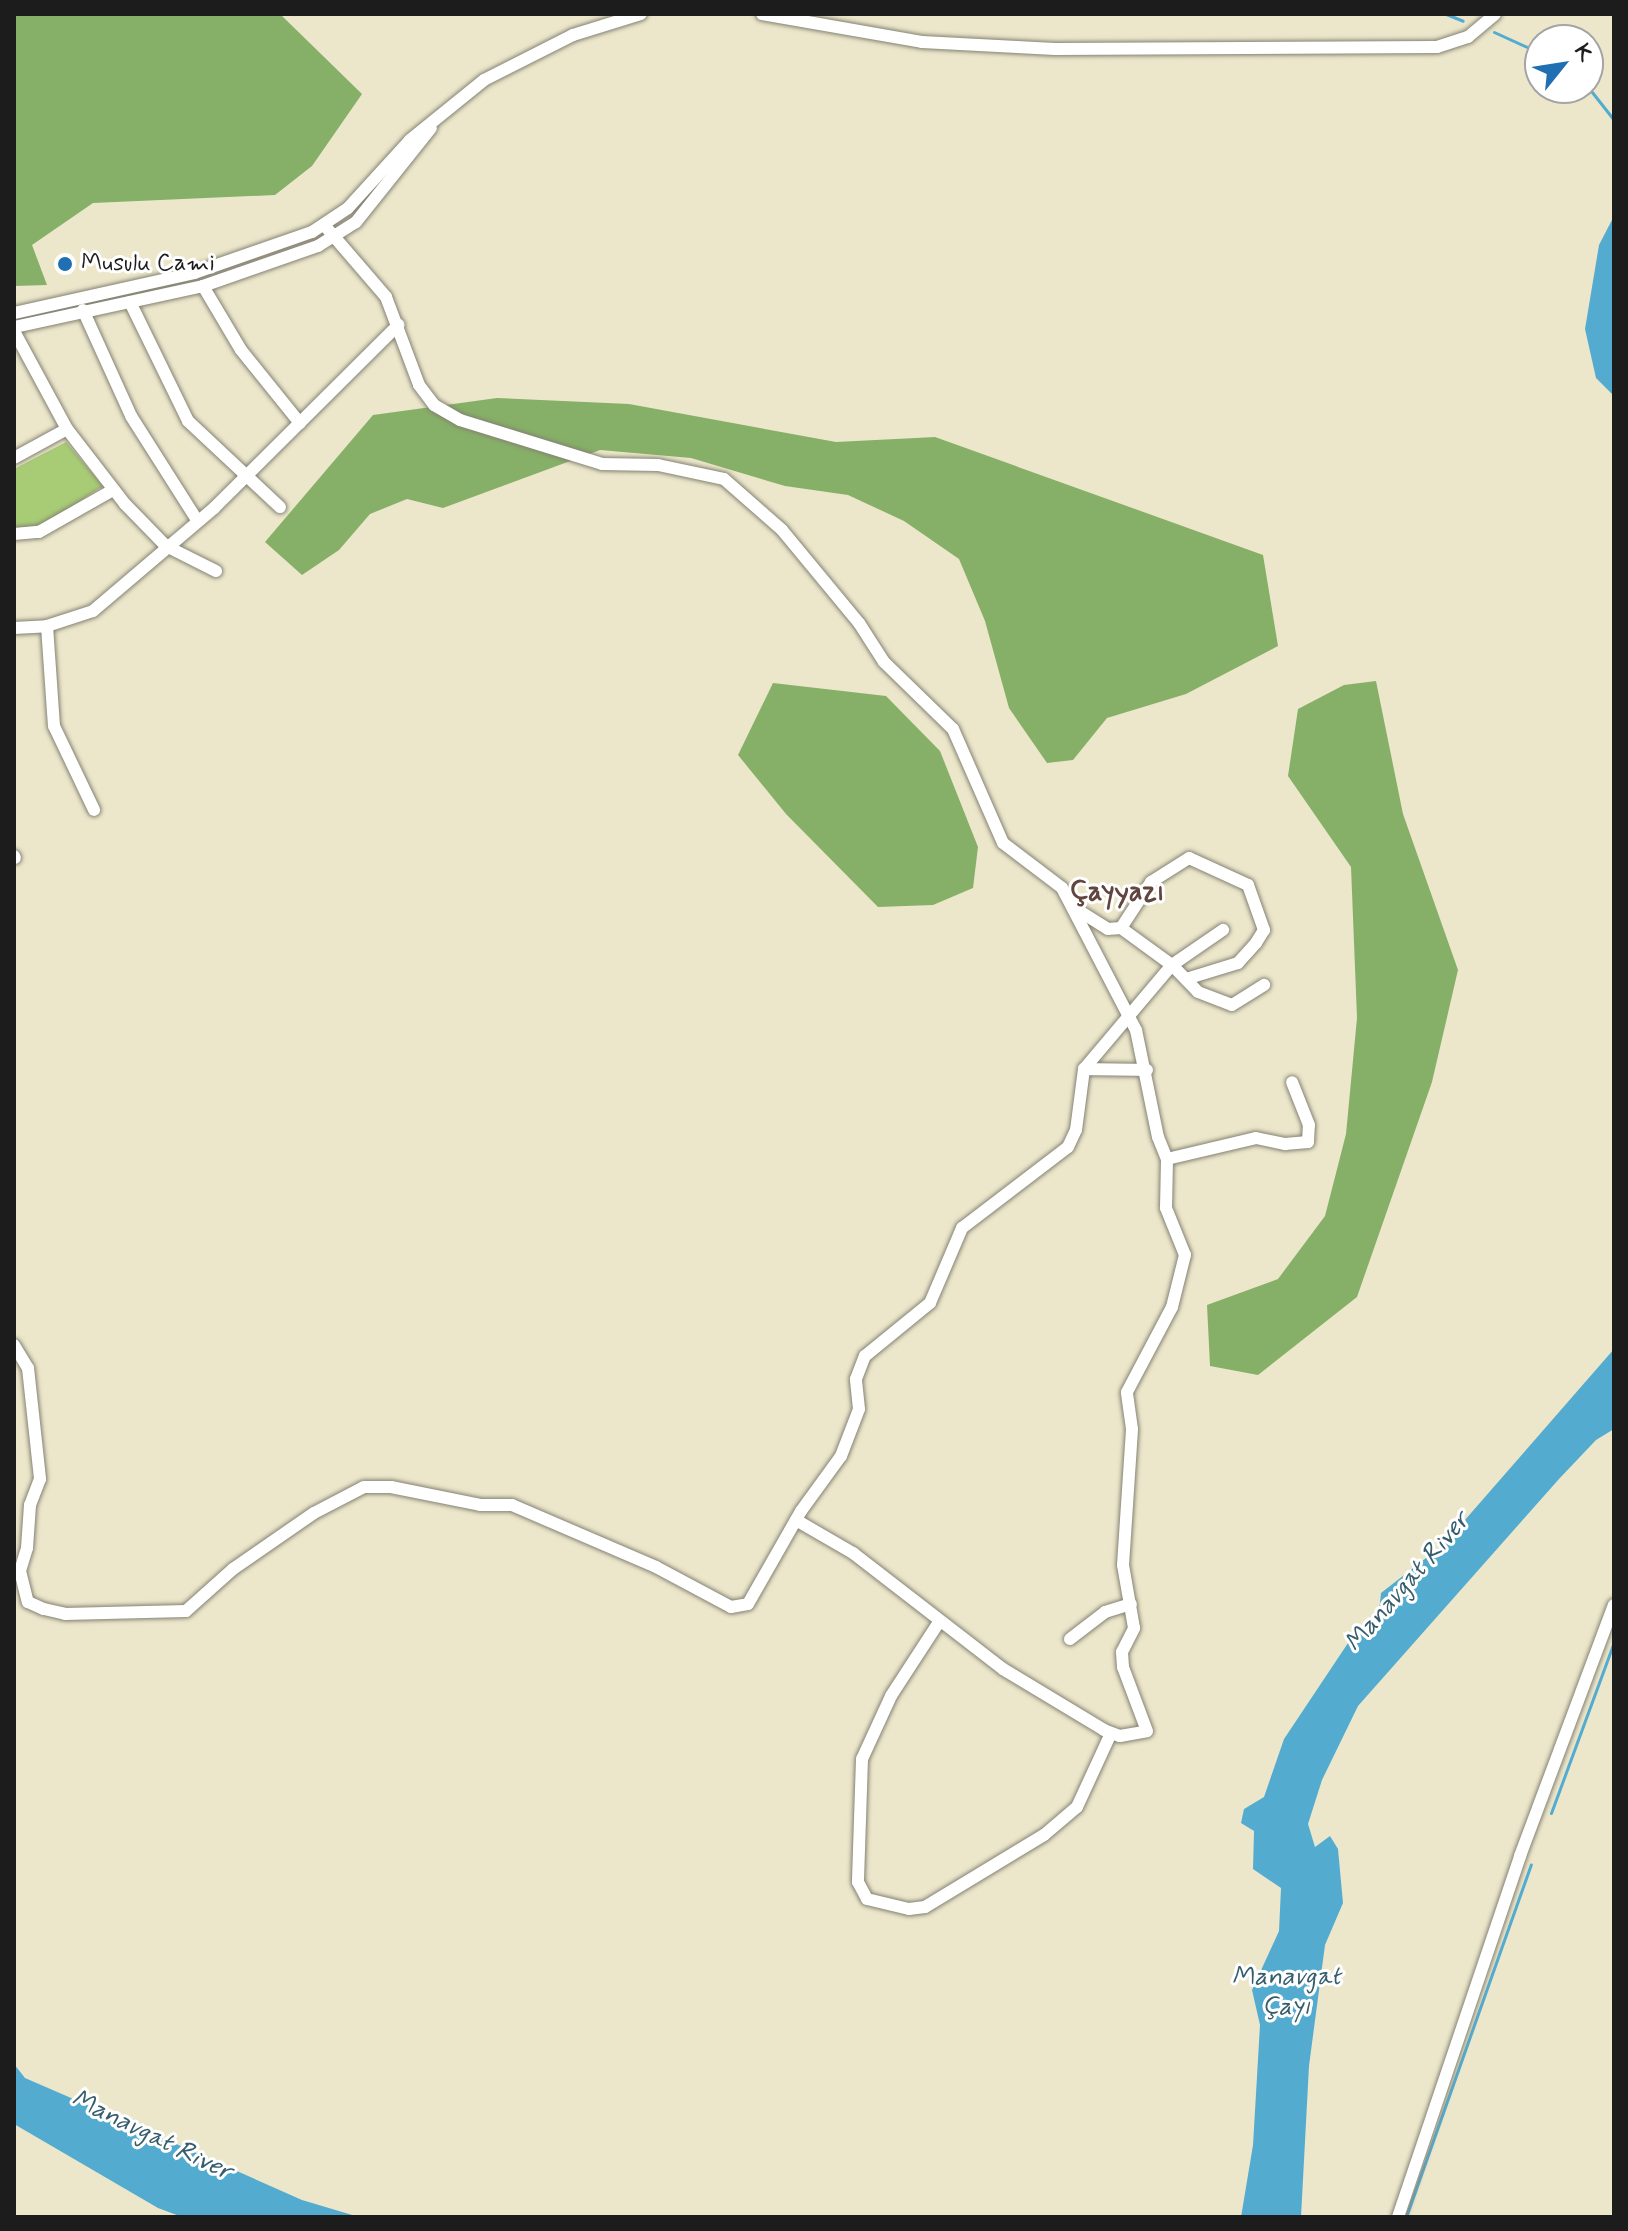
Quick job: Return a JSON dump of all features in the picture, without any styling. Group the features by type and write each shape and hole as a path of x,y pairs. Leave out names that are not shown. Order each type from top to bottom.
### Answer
{"street":[{"path":"14,313 217,267 325,226 440,116 514,61 641,14"},
{"path":"762,14 922,42 1055,49 1423,48 1452,44 1495,14"},
{"path":"216,571 166,546 113,490 67,429 14,329 83,310 203,286 335,237 393,179 440,116"},
{"path":"325,226 386,297 419,385 434,405 460,420 602,464 658,465 724,479 754,501 843,603 884,662 953,729 1003,843 1062,888 1127,1012 1147,1070 1158,1137 1167,1159 1166,1208 1185,1255 1172,1307 1127,1392 1132,1429 1123,1565 1134,1628 1122,1652 1123,1667 1147,1731 1111,1733 1003,1669 853,1553 796,1520"},
{"path":"203,286 241,350 300,423"},
{"path":"130,302 188,421 280,507"},
{"path":"83,310 131,416 197,520"},
{"path":"14,628 47,626 93,611 246,476 398,325"},
{"path":"14,458 67,429"},
{"path":"14,534 39,532 113,490"},
{"path":"47,626 54,726 94,810"},
{"path":"1121,928 1151,882 1189,858 1248,885 1264,930 1256,943 1238,963 1186,979"},
{"path":"1071,905 1108,929 1121,928 1172,965 1198,992 1232,1005 1264,985"},
{"path":"14,1345 28,1368 40,1479 30,1505 17,1573 28,1602 44,1609 65,1614 186,1611 233,1569 314,1513 364,1487 391,1487 480,1505 512,1505 740,1608 748,1604 796,1520 841,1456 859,1409 856,1379 865,1356 930,1303 962,1228 1068,1147 1076,1130 1084,1069 1127,1012 1172,965 1223,930"},
{"path":"1084,1069 1147,1070"},
{"path":"1167,1159 1256,1138 1285,1144 1308,1142 1309,1125 1292,1082"},
{"path":"1070,1639 1105,1612 1131,1604"},
{"path":"1398,2217 1520,1856 1614,1605"},
{"path":"939,1622 867,1740 858,1882 867,1899 909,1909 925,1907 1044,1835 1077,1807 1111,1733"}],"green space":[{"path":"14,14 280,14 362,94 312,166 275,195 93,203 32,245 47,285 14,286"},
{"path":"497,398 629,404 836,442 935,437 1263,555 1278,646 1186,694 1107,718 1073,760 1047,763 1009,708 985,621 959,559 904,521 848,495 785,486 691,458 600,450 443,508 407,499 370,514 339,550 302,575 265,542 373,415"},
{"path":"66,442 103,486 37,529 14,530 14,469"},
{"path":"1376,681 1403,814 1458,970 1432,1082 1357,1297 1258,1375 1210,1366 1207,1305 1278,1279 1325,1216 1346,1134 1357,1018 1351,867 1288,776 1298,709 1344,685"},
{"path":"773,683 886,696 940,751 978,847 973,888 933,905 878,907 786,814 738,755"}],"water":[{"path":"1614,216 1614,396 1596,378 1585,329 1599,245"},
{"name":"Manavgat Çayı","path":"1614,1349 1614,1429 1596,1440 1559,1479 1358,1706 1322,1780 1308,1824 1315,1847 1330,1836 1338,1849 1343,1903 1325,1945 1309,2066 1301,2217 1241,2217 1253,2145 1260,2025 1252,1990 1279,1931 1281,1888 1253,1869 1254,1831 1241,1823 1244,1809 1264,1797 1284,1739 1354,1634 1378,1621 1381,1593 1444,1544"},
{"name":"Manavgat River","path":"14,2064 25,2078 302,2200 359,2217 182,2217 158,2208 14,2124"}],"waterway":[{"path":"1446,14 1463,21"},
{"path":"1494,32 1524,46"},
{"path":"1601,104 1614,120"},
{"path":"1551,1813 1614,1642"},
{"path":"1406,2217 1531,1864"}],"place":[{"name":"Musulu Cami","path":"65,264"}],"district":[{"name":"Çayyazı","path":"1117,893"}]}
